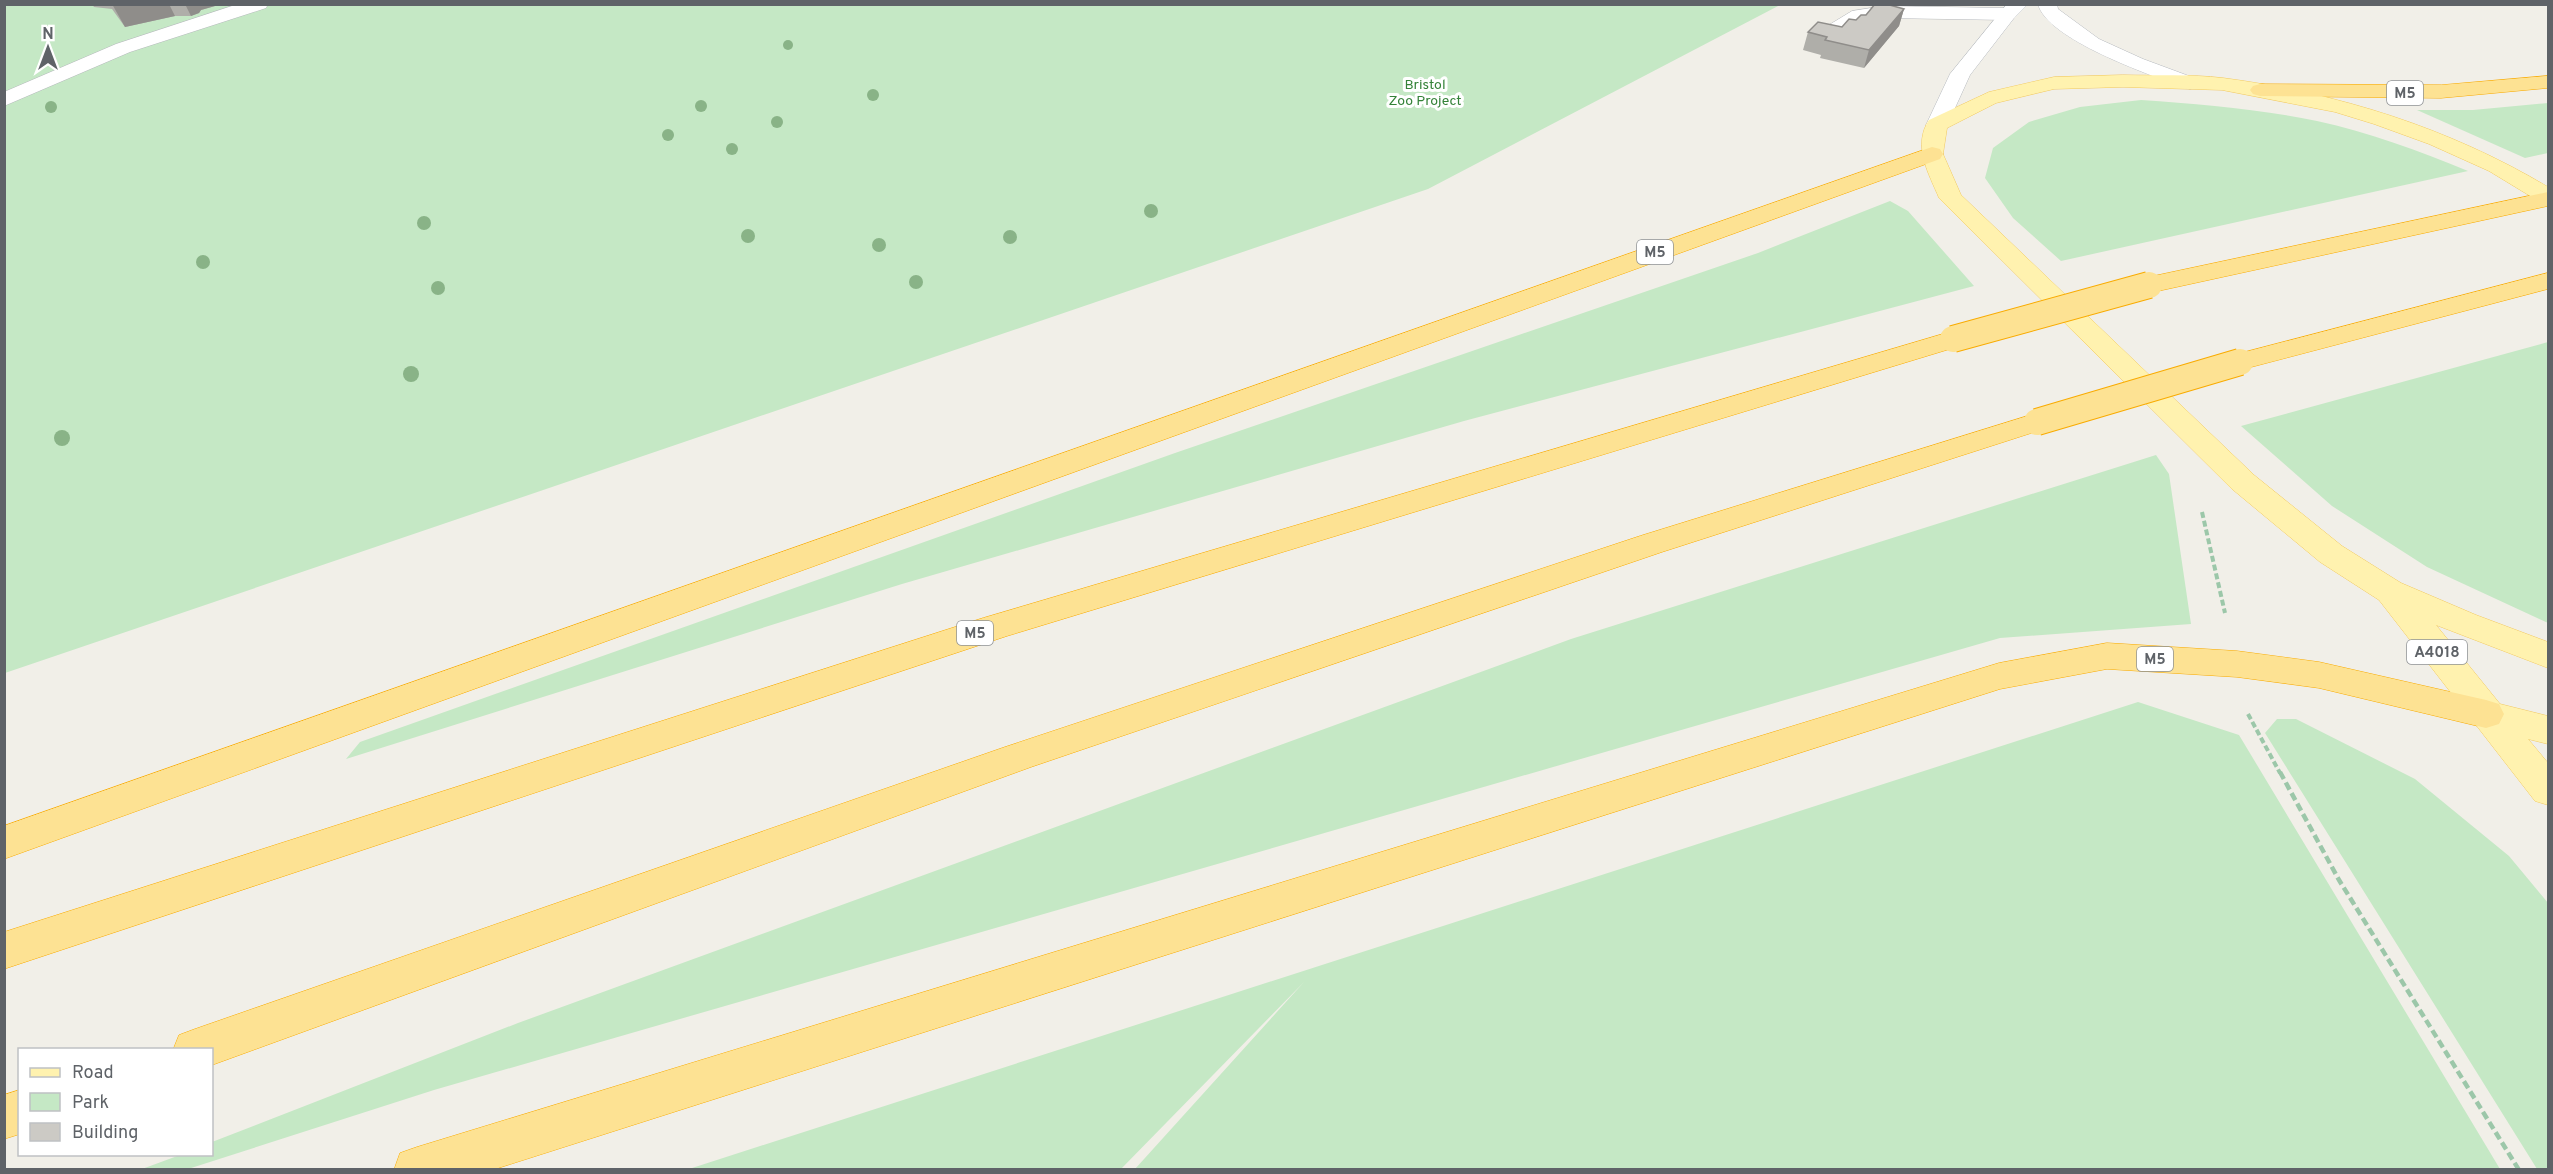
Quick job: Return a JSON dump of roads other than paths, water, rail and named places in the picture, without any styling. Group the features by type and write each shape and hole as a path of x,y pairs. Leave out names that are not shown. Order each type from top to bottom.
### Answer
{"highway":[{"name":"M5","path":"2260,90 2385,94 2499,89 2548,82"},
{"name":"M5","path":"4,843 1932,154"},
{"name":"M5","path":"4,951 995,627 1953,339 2149,285 2548,198"},
{"path":"201,1048 1029,753 1651,544 2037,422 2240,362 2548,281"},
{"name":"M5","path":"417,1170 2000,676 2107,656 2236,664 2319,675 2486,714"}],"main road":[{"path":"4,100 123,48 259,4"},
{"path":"2047,4 2049,12 2092,43 2136,63 2190,83"},
{"path":"1831,32 1859,15 1884,12 2013,9"},
{"path":"2013,9 1960,74 1937,125 1932,154 1951,198 2243,482 2331,554 2389,591 2464,624 2548,655"},
{"path":"1937,125 1989,98 2054,83 2123,81 2190,83 2260,90 2338,106 2437,139 2497,166 2548,198"},
{"name":"A4018","path":"2389,591 2548,790"},
{"path":"2486,714 2548,730"}],"park label":[{"name":"Bristol Zoo Project","path":"1425,92"}]}
